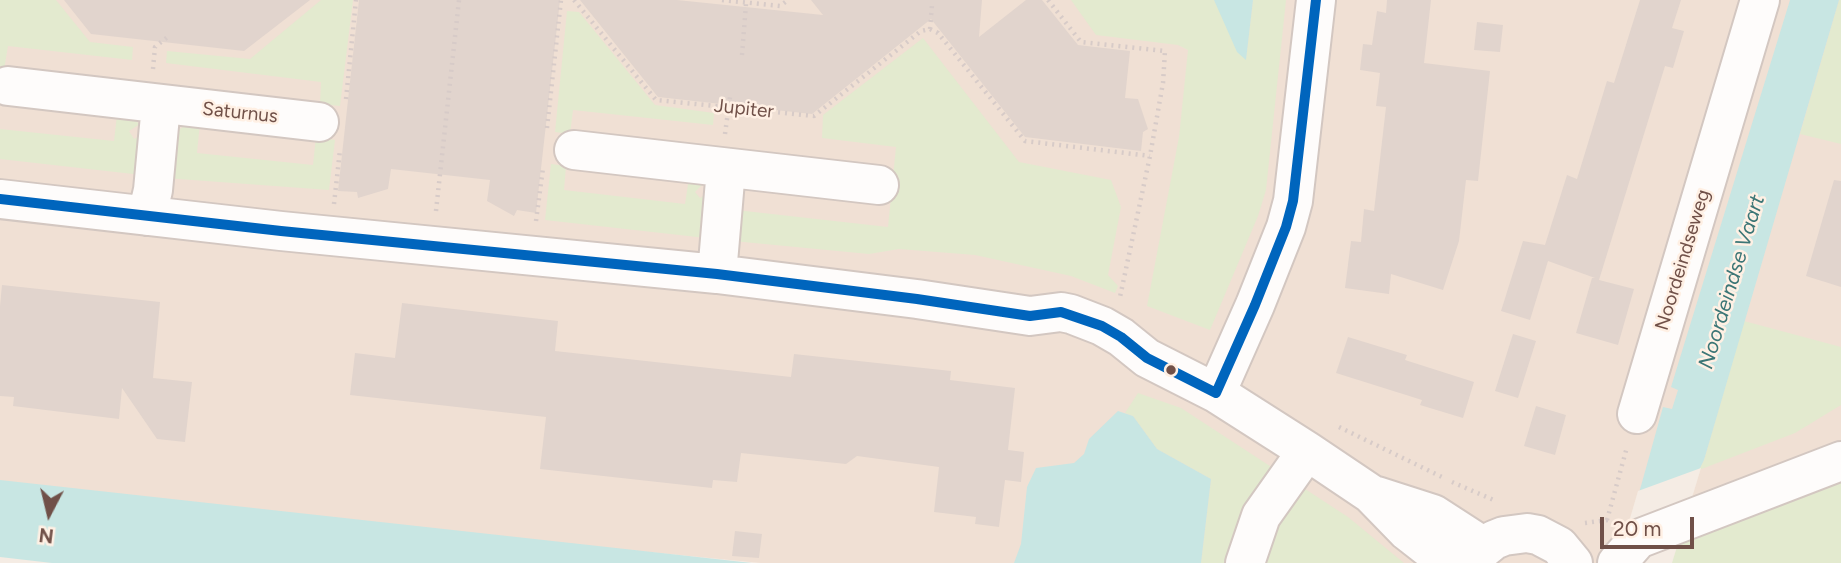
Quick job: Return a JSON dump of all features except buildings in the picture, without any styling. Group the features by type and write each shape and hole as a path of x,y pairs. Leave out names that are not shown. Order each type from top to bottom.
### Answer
{"street":[{"path":"1216,393 1255,305 1286,227 1293,201 1316,0"},
{"name":"Noordeindseweg","path":"1637,414 1760,0"},
{"name":"Saturnus","path":"8,86 318,122"},
{"path":"147,216 153,190 161,104"},
{"path":"555,148 879,185"},
{"path":"717,274 726,169"},
{"path":"0,199 717,274 1030,316 1055,334 1110,357 1147,358 1216,393 1371,494 1407,531 1448,563"},
{"path":"1244,563 1261,516 1307,451"},
{"path":"1371,494 1433,514 1478,555 1504,536 1527,533 1549,540 1570,559 1606,541 1621,544 1841,461"}],"path":[{"path":"435,222 459,0"},
{"path":"535,233 555,148 561,0"},
{"name":"Jupiter","path":"574,0 656,100 814,116 921,31 930,29"},
{"path":"722,0 780,6 788,0"},
{"path":"1048,0 1081,42 1165,51 1163,83 1150,156 1120,299"},
{"path":"742,55 746,4"},
{"path":"932,5 930,29 938,33 1025,141 1150,156"},
{"path":"1621,544 1637,414"},
{"path":"1333,424 1469,489"}],"shaded area":[{"path":"0,0 1841,0 1841,563 761,563 0,489"}],"green space":[{"path":"0,0 56,0 90,42 133,47 132,60 8,46 4,70 0,70"},
{"path":"321,0 353,0 340,106 320,104 321,82 166,63 167,51 250,59"},
{"path":"1071,0 1214,0 1246,59 1253,0 1286,0 1266,190 1258,216 1210,330 1147,306 1179,137 1188,50 1178,45 1096,35"},
{"path":"1841,0 1841,144 1800,134"},
{"path":"567,11 579,12 655,105 714,113 713,125 573,110 570,134 555,132"},
{"path":"923,38 1019,162 1111,180 1121,207 1108,275 1118,286 1115,293 1071,276 975,255 899,249 869,254 733,241 736,210 888,227 896,147 822,138 823,115"},
{"path":"117,115 128,116 140,124 129,131 134,139 144,134 142,175 0,159 0,129 114,141"},
{"path":"190,122 200,123 197,153 313,165 316,137 335,140 329,190 165,178 173,134"},
{"path":"551,164 566,166 564,190 685,204 689,178 703,184 695,192 700,198 708,193 706,238 545,220"},
{"path":"1744,321 1841,347 1841,405 1795,433 1699,470 1704,460"},
{"path":"1138,393 1181,408 1348,517 1404,563 1201,563 1211,479 1157,449 1133,416 1125,413"},
{"path":"1841,476 1841,563 1642,563 1678,543"}],"water":[{"path":"1214,0 1253,0 1246,60 1237,52"},
{"name":"Noordeindse Vaart","path":"1790,0 1839,0 1704,460 1699,470 1639,493 1663,407 1672,409 1678,390 1671,387"},
{"path":"1118,411 1133,416 1157,449 1211,479 1201,563 1014,563 1021,544 1027,487 1036,468 1074,463 1084,454 1089,439"},
{"path":"0,480 752,563 52,563 0,557"}],"pier":[{"path":"1701,468 1672,563 1617,563 1638,491"}],"transit line":[{"path":"1216,393 1255,305 1286,227 1293,201 1316,0"},
{"path":"0,199 281,231 717,274 1030,316 1061,312 1102,326 1147,358 1216,393"}]}
